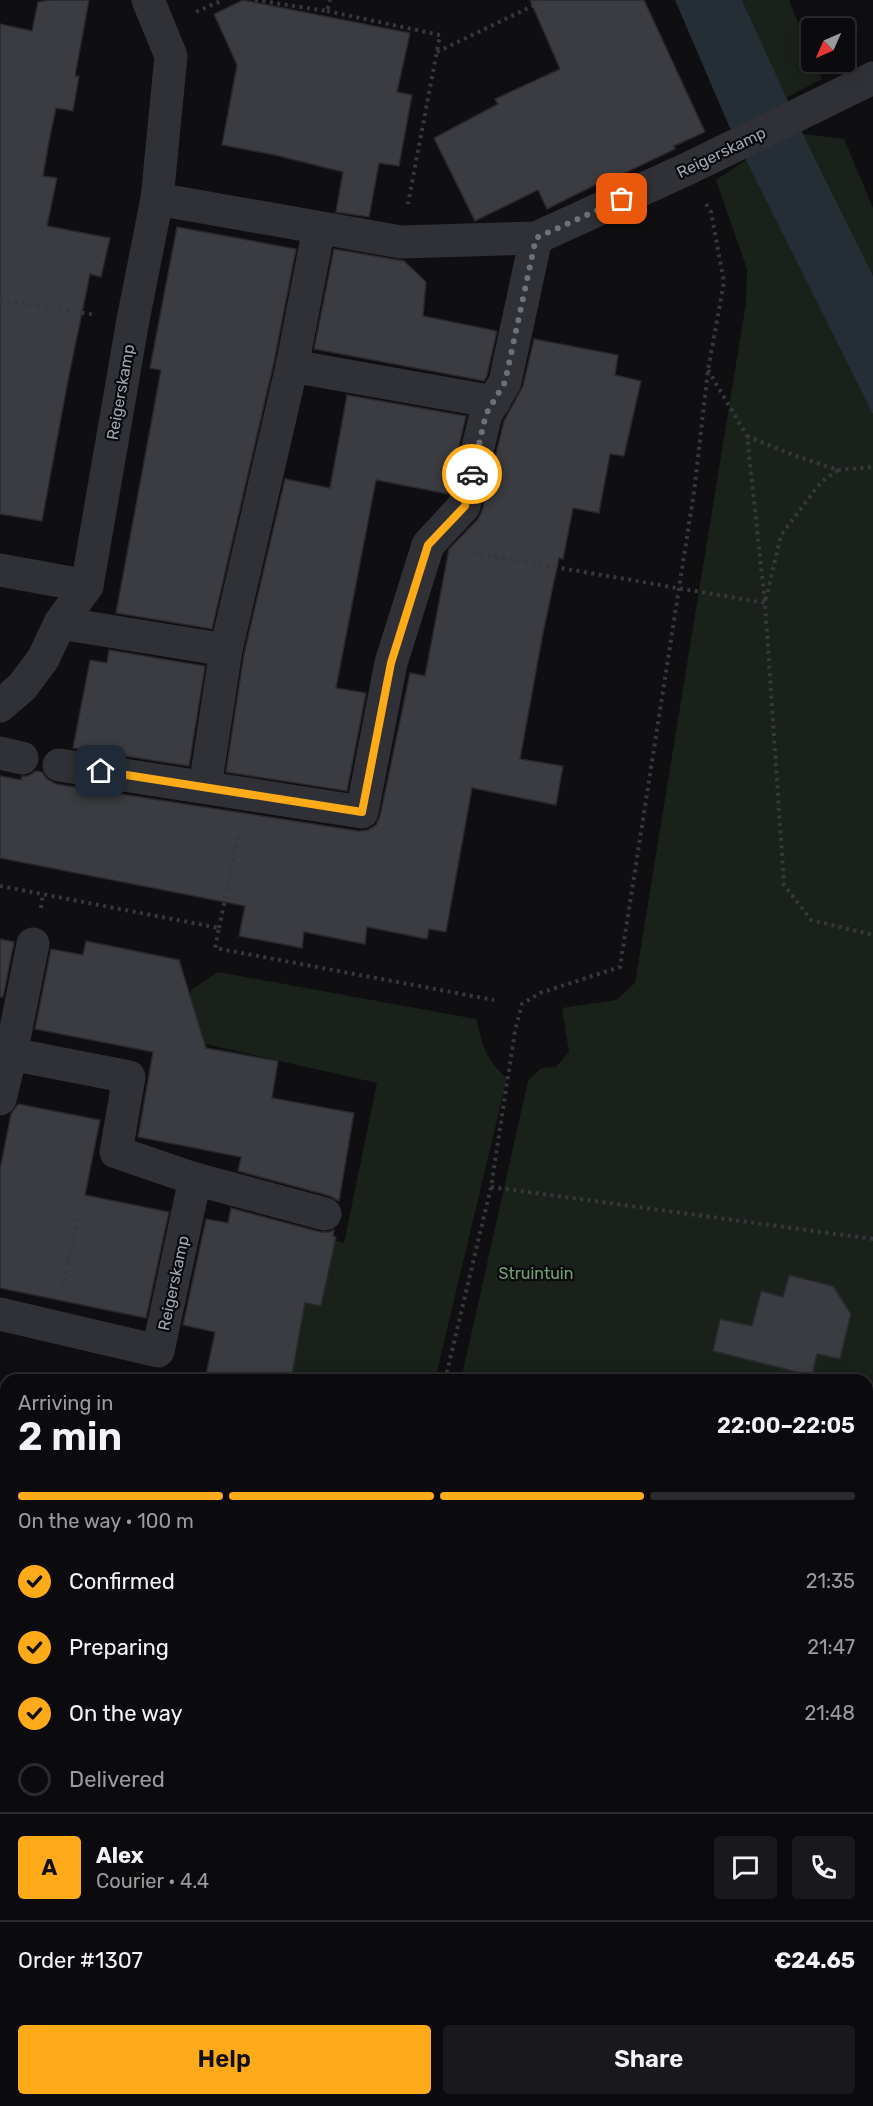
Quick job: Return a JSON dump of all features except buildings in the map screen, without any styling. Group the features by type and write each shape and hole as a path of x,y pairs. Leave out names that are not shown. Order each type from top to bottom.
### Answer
{"street":[{"name":"Reigerskamp","path":"0,706 22,687 43,659 60,623 87,586 132,320 157,199 171,56 148,0"},
{"name":"Reigerskamp","path":"157,199 401,242 536,238 687,169 873,78"},
{"path":"205,787 226,650 292,366 319,228"},
{"path":"59,765 362,812 391,663 428,545 465,506 486,414 505,382 536,238"},
{"path":"292,366 494,402"},
{"path":"0,570 87,586"},
{"path":"60,623 226,650"},
{"path":"0,1099 33,944"},
{"path":"11,1054 129,1077 116,1152 195,1179 325,1214"},
{"name":"Reigerskamp","path":"0,1314 158,1351 195,1179"}],"path":[{"path":"255,0 327,11 440,35 401,242"},
{"path":"327,11 330,0"},
{"path":"437,52 545,0"},
{"path":"446,1374 491,1187 515,1031 522,1004 540,993 620,967 694,492 708,370 724,282 711,212 687,169"},
{"path":"0,300 132,320"},
{"path":"708,370 747,436 765,603 784,885 811,920 873,935"},
{"path":"747,436 793,456 838,470 871,467"},
{"path":"765,603 781,535 821,482 838,470"},
{"path":"428,545 765,603"},
{"path":"247,793 215,948 494,1000"},
{"path":"0,886 219,928"},
{"path":"491,1187 873,1239"},
{"path":"53,1327 78,1216"}],"green space":[{"path":"742,0 789,0 801,29 801,72 819,72 822,79 786,98"},
{"path":"803,134 844,139 873,208 873,276"},
{"name":"Struintuin","path":"746,160 873,415 873,1374 462,1374 528,1081 541,1068 556,1067 569,1052 562,1008 616,1000 635,983 746,303 747,269 716,180"},
{"path":"218,972 476,1019 489,1058 507,1078 436,1374 289,1374 321,1237 344,1243 377,1083 179,1038 191,990"}],"shaded area":[{"path":"675,0 742,0 803,134 873,276 873,415 729,126"}],"way so far":[{"path":"472,474 486,414 505,382 536,238 622,199"}],"route":[{"path":"101,771 362,812 391,663 428,545 465,506 472,474"}]}
